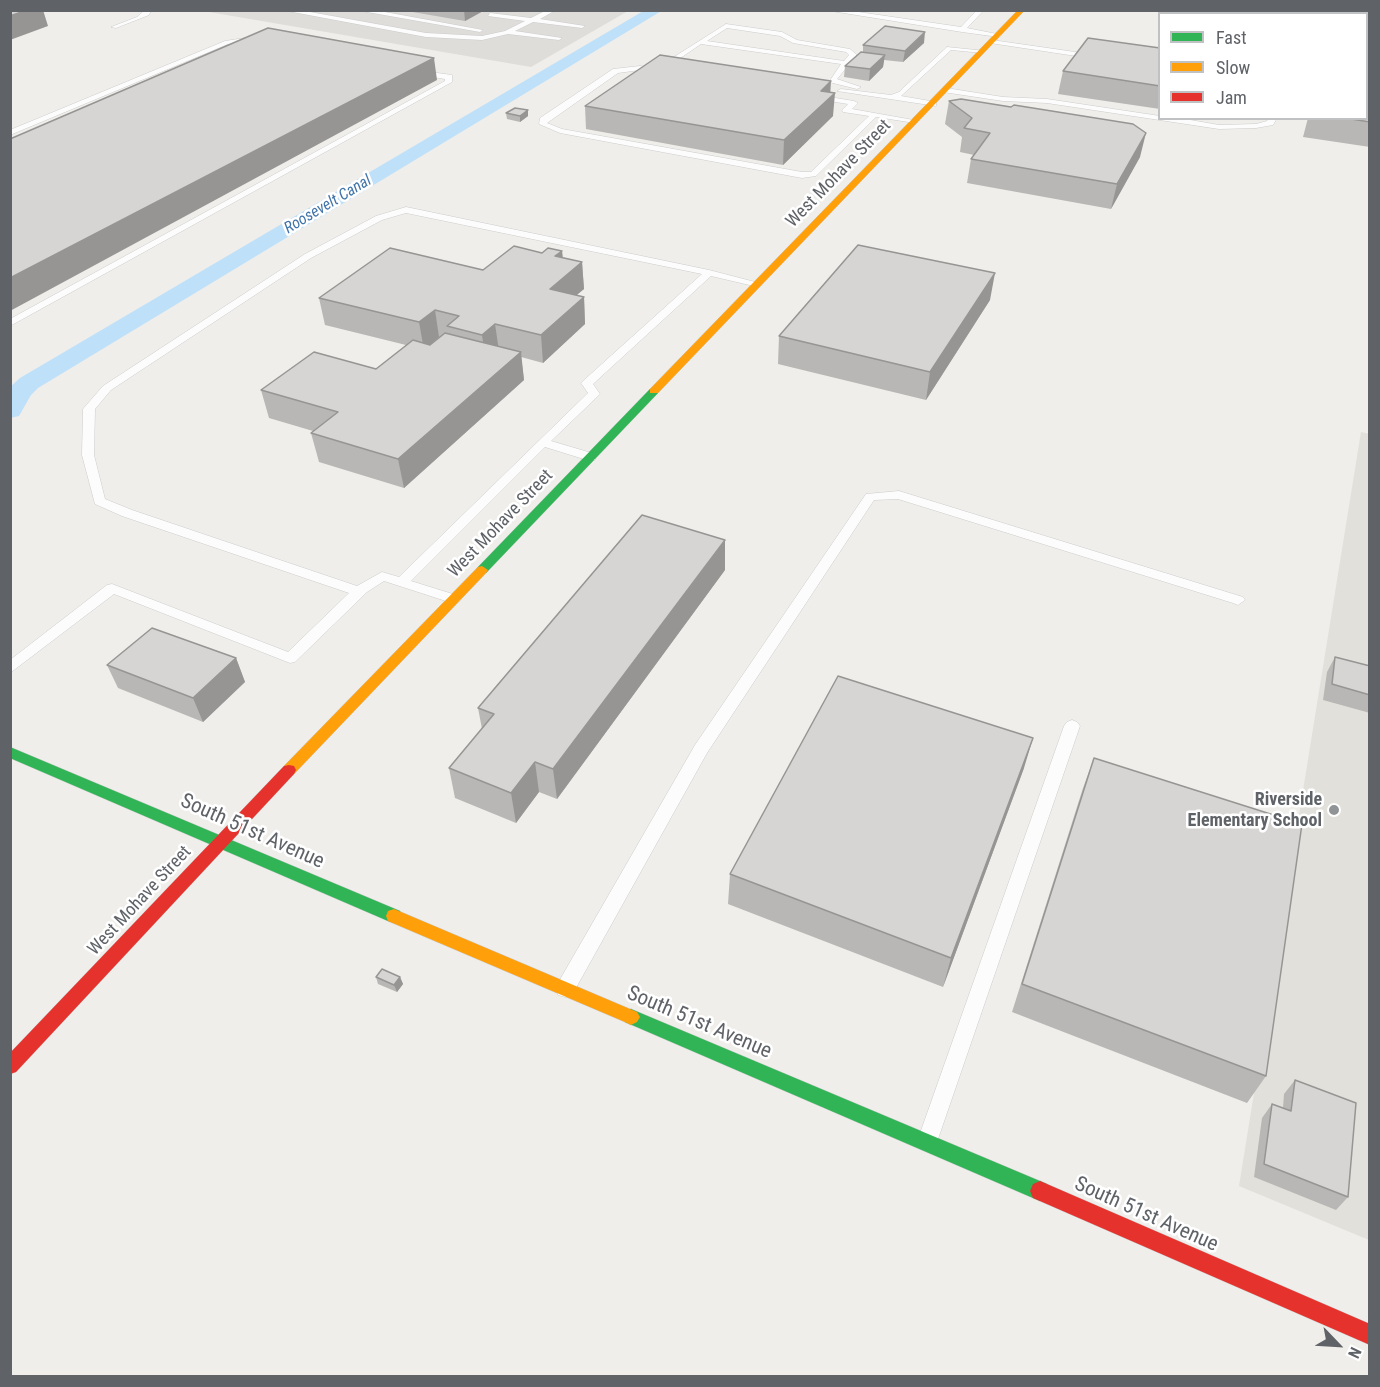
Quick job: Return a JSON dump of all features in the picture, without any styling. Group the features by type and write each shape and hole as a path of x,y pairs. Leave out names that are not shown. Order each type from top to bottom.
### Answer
{"street":[{"name":"West Mohave Street","path":"10,1066 221,841 1022,10"},
{"name":"South 51st Avenue","path":"10,752 565,990 927,1142 1370,1335"}],"lane":[{"path":"114,27 147,14 148,10"},
{"path":"285,10 456,38 482,38 507,32 553,10"},
{"path":"359,10 477,30 559,38"},
{"path":"828,10 962,30 991,43"},
{"path":"890,19 900,10"},
{"path":"962,30 981,10"},
{"path":"490,15 582,26"},
{"path":"693,66 670,62 726,26 782,34 795,42 848,50 853,55 832,80 891,97 933,104"},
{"path":"10,133 227,42 245,40 268,44"},
{"path":"700,42 846,63"},
{"path":"829,89 880,98 902,94 949,48 991,43 1104,58"},
{"path":"672,72 640,68 616,71 543,120 543,124 560,131 802,176 813,174 873,115"},
{"path":"10,324 448,82 449,77 404,69"},
{"path":"946,90 1003,99 1047,101 1158,118"},
{"path":"800,94 854,103 846,110 915,122"},
{"path":"1173,120 1219,127 1236,127 1263,125 1271,120"},
{"path":"359,592 127,513 99,501 88,455 89,409 107,388 308,256 379,218 406,210 758,284"},
{"path":"403,581 594,394 587,383 709,273"},
{"path":"543,442 591,457"},
{"path":"565,990 701,750 870,497 899,495 1238,600"},
{"path":"10,668 112,588 290,658 359,592 381,576 403,581 454,599"},
{"path":"927,1142 1072,726"}],"shaded area":[{"path":"203,11 628,11 531,67"},
{"name":"Riverside Elementary School","path":"1361,432 1370,434 1369,1240 1239,1186"}],"building":[{"path":"10,10 27,10 10,16"},
{"path":"885,26 925,32 905,51 863,45"},
{"path":"268,28 434,58 10,278 10,139"},
{"path":"1088,38 1158,48 1158,86 1063,71"},
{"path":"861,52 885,55 870,69 845,66"},
{"path":"660,55 831,81 821,91 835,93 784,140 585,106"},
{"path":"1368,76 1370,76 1370,122 1358,120 1368,120"},
{"path":"961,99 1133,124 1146,133 1117,184 971,159 990,133 964,128 972,118 949,101"},
{"path":"515,108 528,110 520,116 506,113"},
{"path":"858,245 995,273 930,372 779,336"},
{"path":"514,246 542,253 548,248 562,251 555,256 582,262 550,289 584,297 541,335 495,324 482,335 447,326 459,316 435,310 419,322 319,298 390,248 483,270"},
{"path":"445,333 521,352 398,459 311,433 338,412 261,390 314,352 376,369 413,340 430,345"},
{"path":"642,515 725,540 553,769 535,762 511,793 449,768 494,714 478,708"},
{"path":"152,628 236,658 193,698 107,665"},
{"path":"1335,657 1370,666 1370,695 1332,684"},
{"path":"838,676 1033,738 951,958 730,874"},
{"path":"1094,758 1302,824 1266,1076 1022,984"},
{"path":"382,969 400,977 394,985 376,977"},
{"path":"1295,1080 1356,1103 1348,1197 1264,1164 1272,1104 1291,1111"}],"waterway":[{"name":"Roosevelt Canal","path":"10,411 20,391 29,383 656,10"}],"traffic: fast":[{"path":"482,570 654,391"},
{"path":"10,752 394,916"},
{"path":"631,1017 1040,1191"}],"traffic: slow":[{"path":"654,391 1022,10"},
{"path":"289,770 482,570"},
{"path":"394,916 631,1017"}],"traffic: jam":[{"path":"10,1066 289,770"},
{"path":"1040,1191 1370,1335"}],"place":[{"name":"Riverside Elementary School","path":"1334,810"}]}
